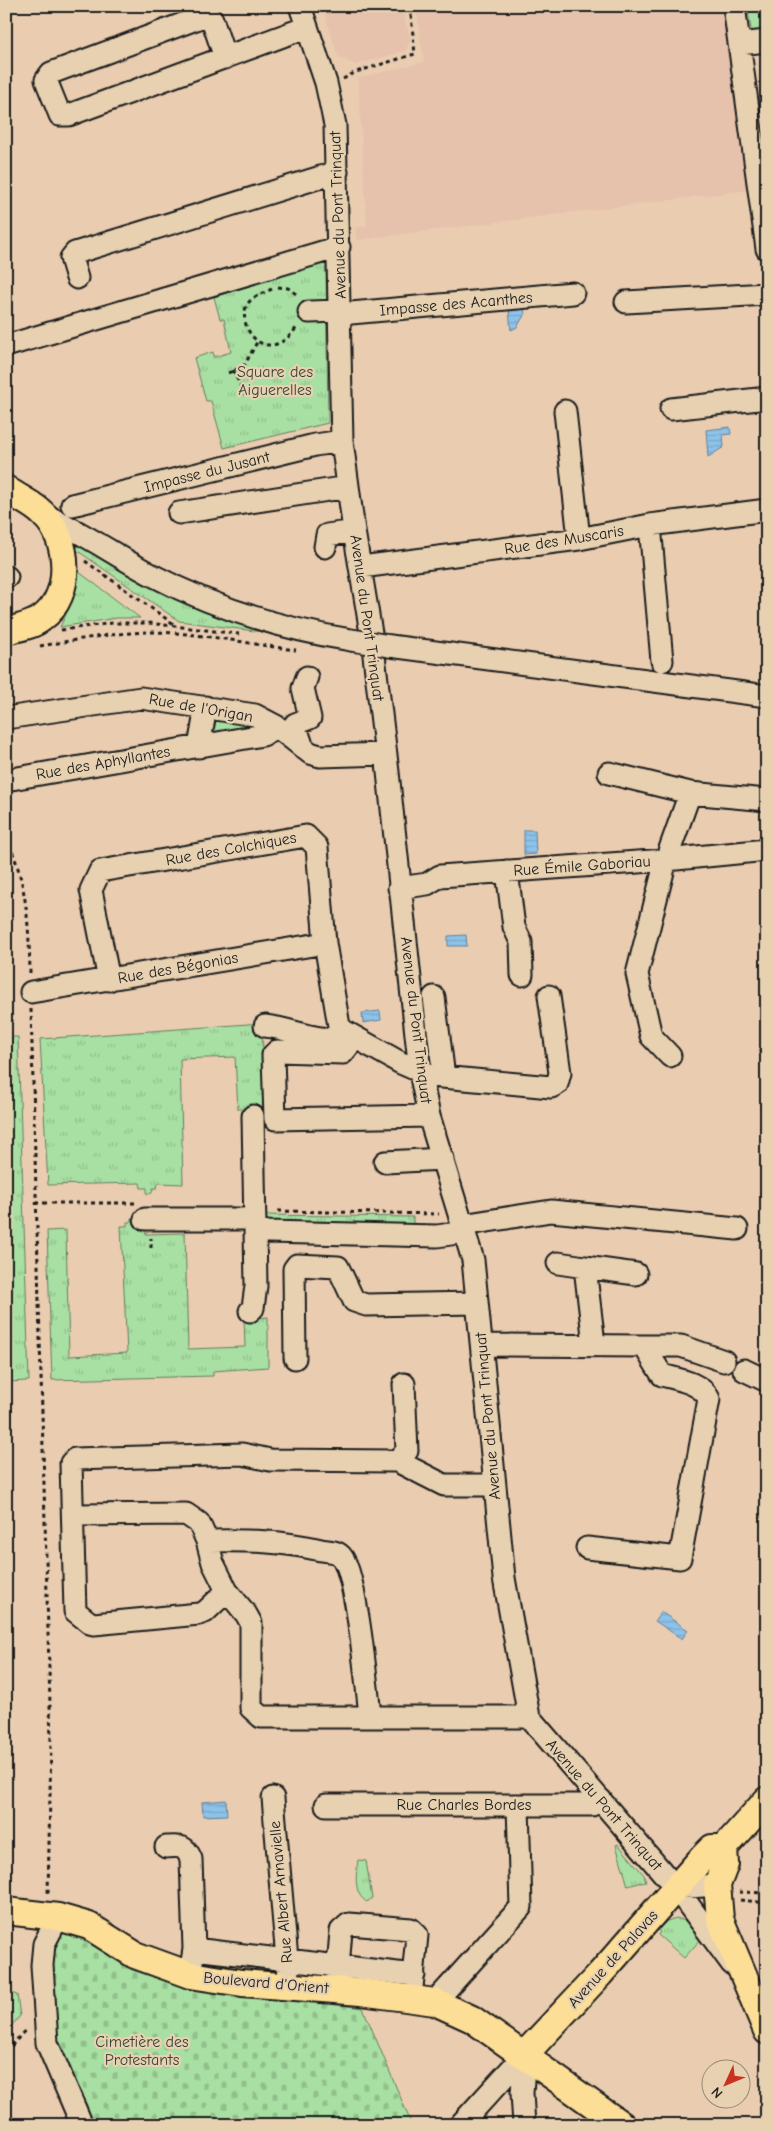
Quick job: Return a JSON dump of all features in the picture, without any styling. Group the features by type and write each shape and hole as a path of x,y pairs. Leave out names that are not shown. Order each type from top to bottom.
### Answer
{"main road":[{"path":"6,489 45,515 63,545 65,558 61,585 48,613 41,619 26,626 6,631"},
{"name":"Avenue de Palavas","path":"525,2054 712,1848 724,1848 767,1800"},
{"path":"724,1848 725,1864 717,1885 720,1919 767,2031"},
{"name":"Boulevard d'Orient","path":"6,1911 53,1907 89,1926 135,1955 190,1976 242,1984 289,1987 338,1978 420,1992 472,2019 525,2054 622,2125"}],"street":[{"name":"Avenue du Pont Trinquat","path":"300,6 327,88 335,125 342,441 386,754 420,1072 428,1116 473,1260 494,1484 508,1606 529,1717 676,1888 746,1984"},
{"path":"734,6 763,201 767,249"},
{"path":"225,58 212,19 204,16 50,73 46,80 60,115 68,115 225,58 307,27"},
{"path":"739,44 767,41"},
{"path":"77,278 71,258 75,253 337,172"},
{"path":"6,346 339,247"},
{"name":"Impasse des Acanthes","path":"308,312 340,313 573,293"},
{"path":"626,302 767,294"},
{"path":"671,409 767,398"},
{"path":"566,411 579,539"},
{"name":"Impasse du Jusant","path":"72,505 316,445 342,441"},
{"path":"179,513 348,487"},
{"name":"Rue des Muscaris","path":"361,567 579,539 650,525 767,510"},
{"path":"45,515 72,527 151,574 184,591 270,621 315,634 390,646 767,696"},
{"path":"650,525 662,661"},
{"path":"325,547 328,535 354,531"},
{"path":"303,748 295,724 310,718 303,688 308,677"},
{"name":"Rue de l'Origan","path":"6,718 141,698 255,715 276,726 303,748 320,756 386,754"},
{"path":"199,747 206,707"},
{"name":"Rue des Aphyllantes","path":"6,780 263,735 276,726"},
{"path":"609,773 690,793 767,800"},
{"path":"670,1056 651,1036 637,974 666,860 690,793"},
{"name":"Rue des Colchiques","path":"109,980 91,890 100,871 306,836 316,847 326,943 339,1026 355,1038 431,1076 551,1087 557,1084 560,1073 549,996"},
{"name":"Rue Émile Gaboriau","path":"399,888 427,884 440,876 666,860 767,850"},
{"path":"507,871 514,927 521,942 522,976"},
{"name":"Rue des Bégonias","path":"31,992 326,943"},
{"path":"434,997 444,1077"},
{"path":"265,1026 280,1027 326,1040 355,1038"},
{"path":"355,1038 343,1053 278,1051 272,1055 274,1119 428,1116"},
{"path":"250,1311 253,1308 256,1286 253,1116"},
{"path":"384,1162 443,1159"},
{"path":"148,1227 255,1220 267,1226 463,1229 551,1211 737,1229"},
{"path":"558,1263 636,1274"},
{"path":"295,1358 294,1268 297,1265 338,1267 354,1301 366,1305 477,1303"},
{"path":"586,1267 594,1344"},
{"path":"482,1345 594,1344 681,1346 724,1361"},
{"path":"587,1548 680,1558 709,1399 706,1394 691,1384 662,1375 644,1346"},
{"path":"744,1370 767,1381"},
{"path":"397,1461 407,1450 404,1384"},
{"path":"227,1591 205,1612 199,1614 90,1623 75,1611 74,1515 71,1463 75,1459 242,1454 270,1460 397,1461 444,1485 494,1484"},
{"path":"74,1515 186,1514 199,1524 207,1540 213,1563 227,1591 251,1623 251,1708 261,1717 370,1715 529,1717"},
{"path":"207,1540 264,1540 295,1544 339,1554 346,1562 353,1589 370,1715"},
{"name":"Rue Albert Arnavielle","path":"273,1798 289,1987"},
{"name":"Rue Charles Bordes","path":"326,1805 592,1805 600,1800"},
{"path":"420,1992 521,1907 518,1806"},
{"path":"166,1847 181,1846 186,1848 191,1859 194,1949 190,1976"},
{"path":"676,1888 717,1885"},
{"path":"53,1907 44,1944 42,1965 47,2043 82,2125"},
{"path":"194,1949 287,1959 338,1978 341,1931 344,1926 349,1924 411,1929 417,1935 420,1992"},
{"path":"524,2125 522,2093 525,2054"},
{"name":"Avenue de Palavas","path":"460,2125 525,2054"}],"path":[{"path":"327,88 356,72 415,54 410,6"},
{"path":"279,287 288,288 296,293 311,308 308,312 292,335 278,344 266,345 257,342 248,330 246,308 250,300 264,292 279,287"},
{"path":"228,373 244,366 257,342"},
{"path":"233,370 245,395"},
{"path":"63,545 176,626"},
{"path":"58,631 114,623 176,626 242,634"},
{"path":"35,647 111,635 150,632 189,635 303,652"},
{"path":"6,837 13,850 23,887 28,920 51,1742 53,1907"},
{"path":"255,1220 298,1210 442,1215"},
{"path":"148,1227 151,1248"},
{"path":"747,1892 767,1893"},
{"path":"748,1901 767,1903"}],"shaded area":[{"path":"322,6 401,6 411,40 405,51 355,65 338,56"},
{"path":"416,6 724,6 749,190 357,240 355,228 367,226 358,78 424,62"}],"green space":[{"path":"747,6 767,6 767,32 752,35"},
{"name":"Square des Aiguerelles","path":"326,261 328,423 224,448 211,401 206,401 194,358 213,352 214,357 231,352 224,319 220,319 214,297"},
{"path":"68,533 308,638 179,621 72,547"},
{"path":"79,572 140,618 117,618 60,627 73,599"},
{"path":"211,719 245,725 245,732 210,738"},
{"path":"262,1023 265,1109 238,1109 235,1057 180,1059 183,1184 158,1183 157,1188 153,1188 152,1193 147,1194 147,1188 141,1188 140,1183 48,1185 40,1039"},
{"path":"9,1037 18,1037 29,1381 6,1382 6,1040"},
{"path":"260,1215 413,1217 413,1225 261,1222"},
{"path":"131,1218 134,1218 134,1223 139,1223 139,1228 145,1228 146,1234 185,1233 188,1349 245,1347 244,1319 268,1317 268,1367 213,1371 213,1376 52,1380 47,1231 66,1230 69,1356 127,1353 121,1226 127,1226 127,1222 131,1222"},
{"path":"618,1844 644,1875 646,1881 628,1886 616,1845"},
{"path":"358,1860 366,1861 372,1898 367,1902 357,1889"},
{"path":"676,1918 686,1921 702,1938 684,1958 658,1935 660,1932 658,1930 667,1921"},
{"name":"Cimetière des Protestants","path":"62,1930 76,1931 132,1970 173,1983 363,2008 412,2125 93,2125 59,2047 51,1953"},
{"path":"6,1991 17,1995 20,2016 6,2032"}],"water":[{"path":"524,309 525,314 517,327 511,330 509,311"},
{"path":"730,427 731,434 723,435 724,447 708,457 706,430"},
{"path":"524,830 535,830 536,854 524,855"},
{"path":"466,935 467,946 448,946 448,936"},
{"path":"380,1011 381,1020 363,1023 362,1013"},
{"path":"661,1612 688,1630 682,1639 655,1621"},
{"path":"226,1800 227,1815 203,1816 202,1802"}]}
